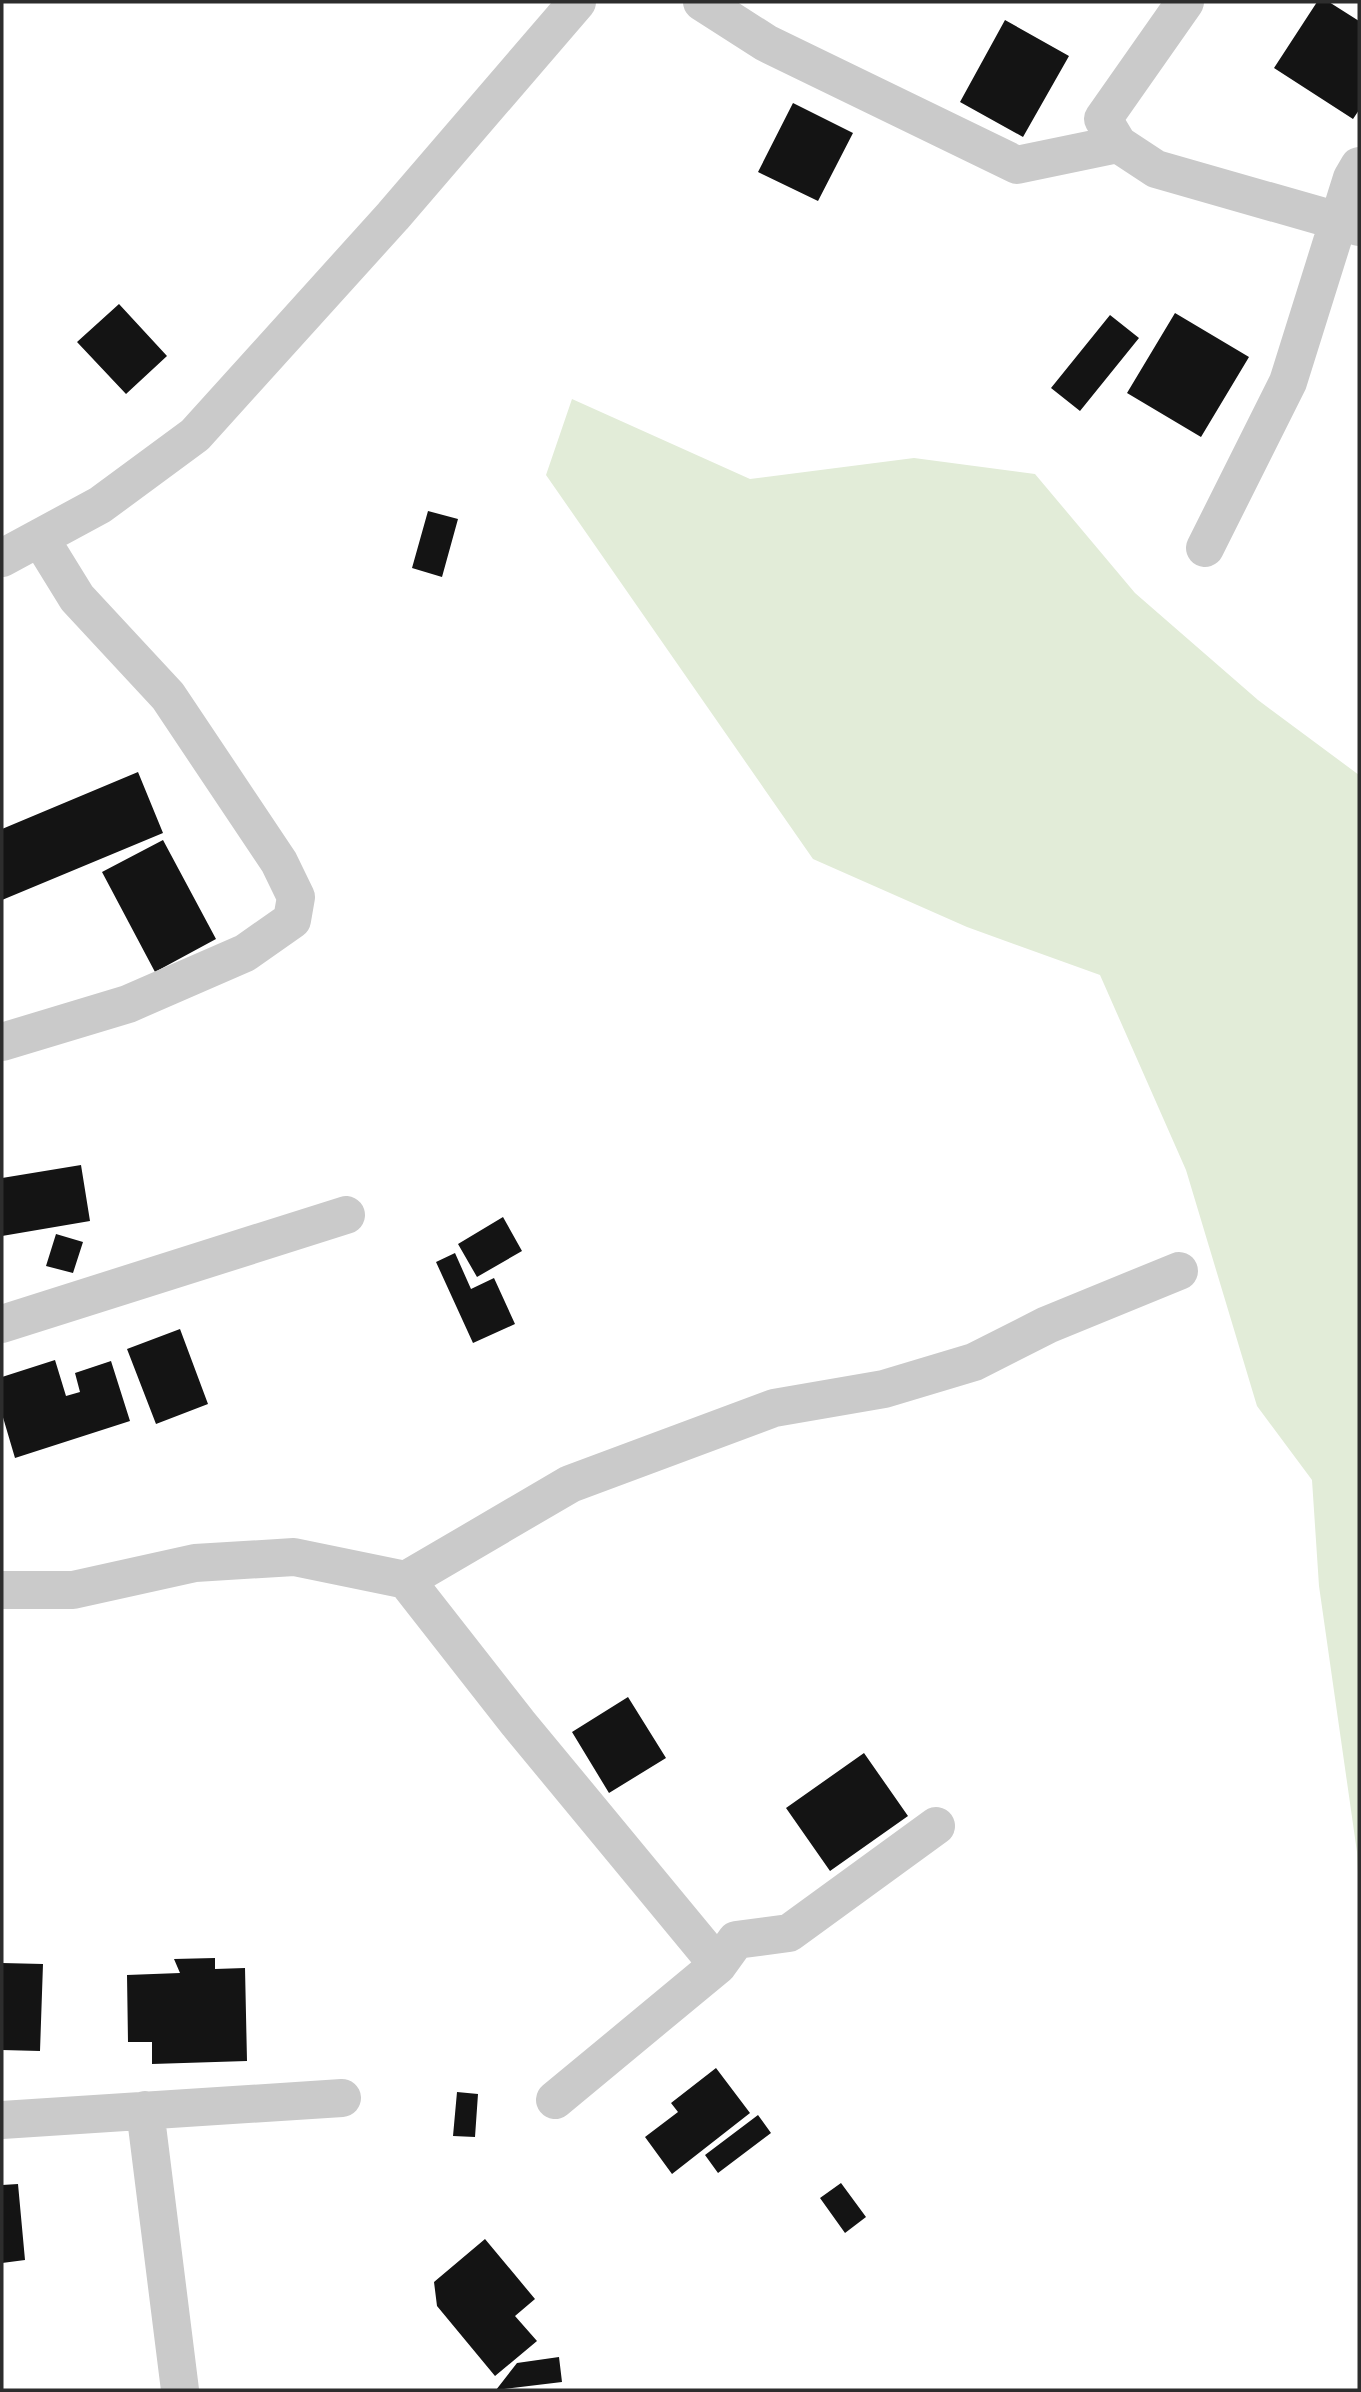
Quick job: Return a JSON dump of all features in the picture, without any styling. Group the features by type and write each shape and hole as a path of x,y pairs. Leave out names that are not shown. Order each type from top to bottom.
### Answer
{"street":[{"path":"2,558 100,505 195,435 393,216 577,2"},
{"path":"702,2 766,43 1017,165 1118,144"},
{"path":"1185,2 1103,119 1118,144 1156,169 1349,225"},
{"path":"1205,548 1288,382 1349,225 1352,178 1359,166"},
{"path":"2,1042 128,1004 245,953 292,920 296,897 279,862 168,696 77,598 40,538"},
{"path":"2,1324 346,1215"},
{"path":"406,1580 570,1484 774,1408 884,1389 974,1362 1047,1325 1179,1272"},
{"path":"2,1590 73,1590 195,1563 294,1557 406,1580 518,1723 718,1965"},
{"path":"555,2100 718,1965 736,1940 789,1933 936,1826"},
{"path":"2,2120 342,2098"},
{"path":"145,2110 180,2390"}],"green space":[{"path":"572,399 750,479 914,458 1035,474 1135,593 1258,700 1359,775 1359,1893 1357,1852 1319,1586 1312,1480 1257,1406 1186,1170 1100,975 967,927 813,859 546,475"}],"building":[{"path":"1317,2 1329,2 1359,21 1359,110 1353,119 1274,68"},
{"path":"1005,20 1069,56 1023,137 960,102"},
{"path":"793,103 853,133 818,201 758,172"},
{"path":"119,304 167,356 126,394 77,342"},
{"path":"1175,313 1249,357 1201,437 1127,393"},
{"path":"1110,315 1139,338 1080,411 1051,388"},
{"path":"428,511 458,519 442,577 412,568"},
{"path":"138,772 163,833 2,900 2,829"},
{"path":"163,840 216,939 155,972 102,872"},
{"path":"81,1165 90,1221 2,1236 2,1178"},
{"path":"503,1217 522,1251 477,1277 458,1244"},
{"path":"56,1234 83,1242 73,1273 46,1266"},
{"path":"455,1253 471,1289 494,1278 515,1324 473,1343 436,1262"},
{"path":"180,1329 208,1404 156,1424 127,1349"},
{"path":"55,1360 66,1396 80,1392 75,1373 111,1361 130,1421 15,1458 2,1414 2,1377"},
{"path":"628,1697 666,1758 609,1793 572,1732"},
{"path":"864,1753 908,1816 830,1871 786,1808"},
{"path":"215,1958 215,1969 245,1968 247,2061 152,2064 152,2042 128,2042 127,1975 180,1973 174,1959"},
{"path":"2,1963 43,1964 40,2051 2,2050"},
{"path":"716,2068 750,2113 672,2174 645,2137 678,2112 671,2103"},
{"path":"457,2092 478,2094 475,2137 453,2136"},
{"path":"758,2115 771,2133 718,2173 705,2155"},
{"path":"841,2183 866,2217 845,2233 820,2198"},
{"path":"18,2184 25,2260 2,2263 2,2185"},
{"path":"485,2239 535,2299 515,2316 537,2341 495,2376 437,2306 434,2282"},
{"path":"559,2357 562,2382 496,2390 517,2363"}]}
